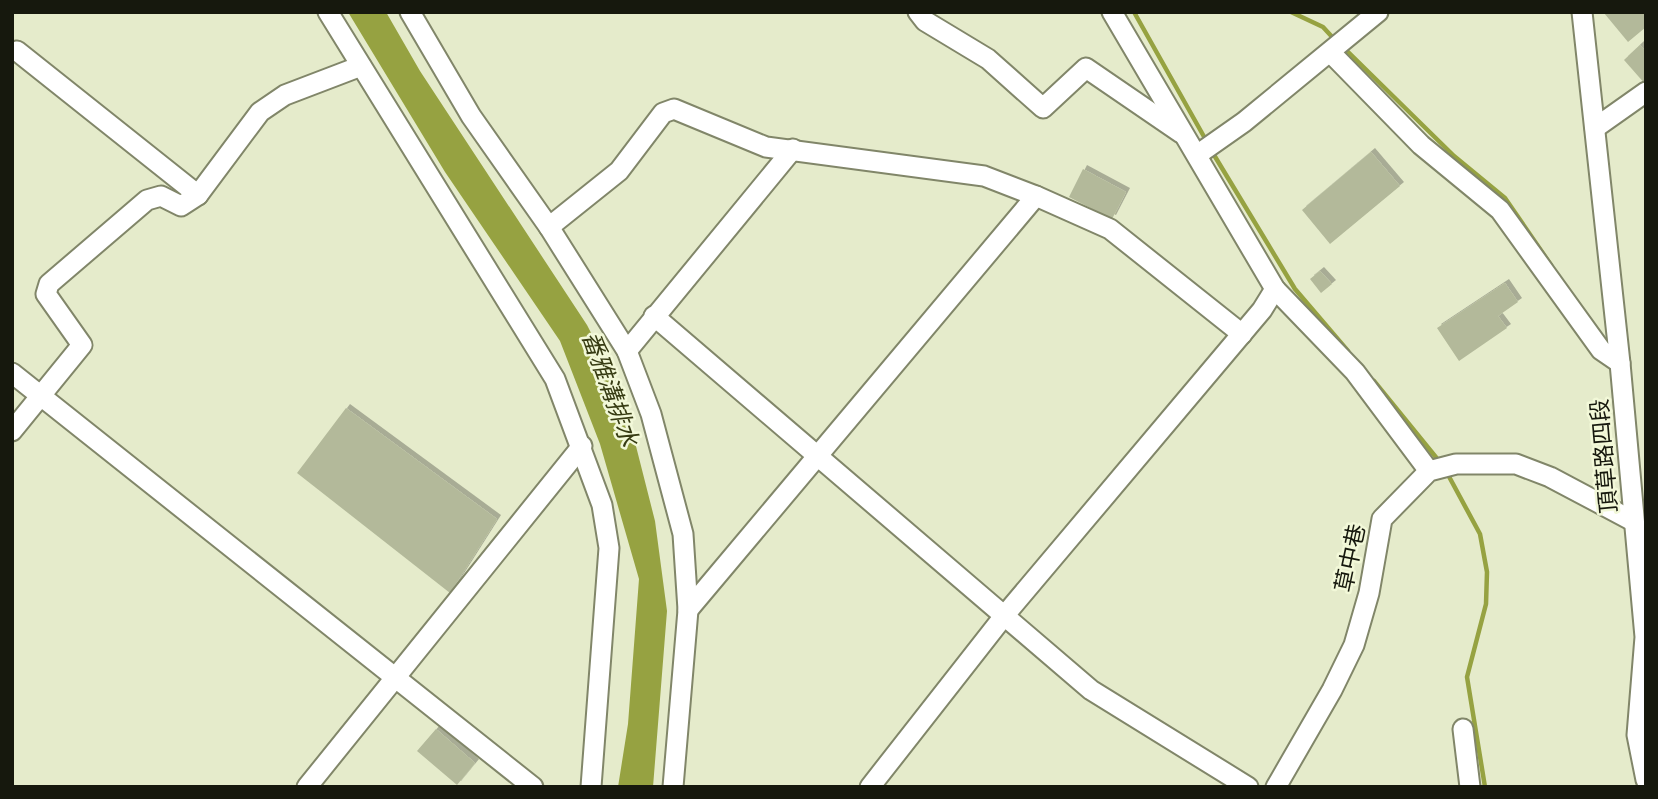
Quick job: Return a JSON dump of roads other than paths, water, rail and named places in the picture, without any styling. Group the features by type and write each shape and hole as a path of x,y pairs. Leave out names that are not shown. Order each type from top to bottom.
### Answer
{"street":[{"path":"328,12 526,327 555,379 582,446 602,505 608,548 591,787"},
{"path":"410,12 471,116 549,227 626,351 650,414 683,534 688,610 673,787"},
{"path":"918,12 925,20 988,59 1043,108 1086,68 1205,148 1275,289 1355,372 1440,468 1516,464 1550,477 1633,521"},
{"path":"1112,12 1185,136"},
{"path":"1205,148 1244,122 1378,12"},
{"name":"頂草路四段","path":"1582,12 1620,363 1645,637 1637,735 1646,780"},
{"path":"17,51 198,195"},
{"path":"1330,52 1421,145 1500,210 1601,349 1620,363"},
{"path":"12,431 82,345 46,294 49,284 147,200 161,196 181,206 198,195 260,112 273,101 361,66"},
{"path":"1595,128 1646,92"},
{"path":"549,227 620,171 663,113 674,109 766,147 984,176 1036,196 1110,229 1242,334"},
{"path":"626,351 793,149"},
{"path":"688,610 1036,196"},
{"path":"870,787 1003,616 1242,334 1275,289"},
{"path":"654,316 1091,690 1248,787"},
{"path":"12,373 533,787"},
{"path":"307,787 582,446"},
{"name":"草中巷","path":"1276,787 1354,645 1369,593 1382,519 1440,468"},
{"path":"1463,729 1470,787"}],"water":[{"name":"番雅溝排水","path":"348,12 386,12 420,71 587,325 623,395 655,521 667,611 653,787 618,787 628,724 639,579 600,444 560,341 445,172"}],"waterway":[{"path":"1134,12 1207,142"},
{"path":"1291,12 1323,27 1334,39"},
{"path":"1343,47 1454,156 1505,198 1551,265"},
{"path":"1211,150 1295,289 1348,351"},
{"path":"1374,381 1439,461"},
{"path":"1446,471 1480,534 1487,572 1486,604 1467,677 1485,787"}]}
